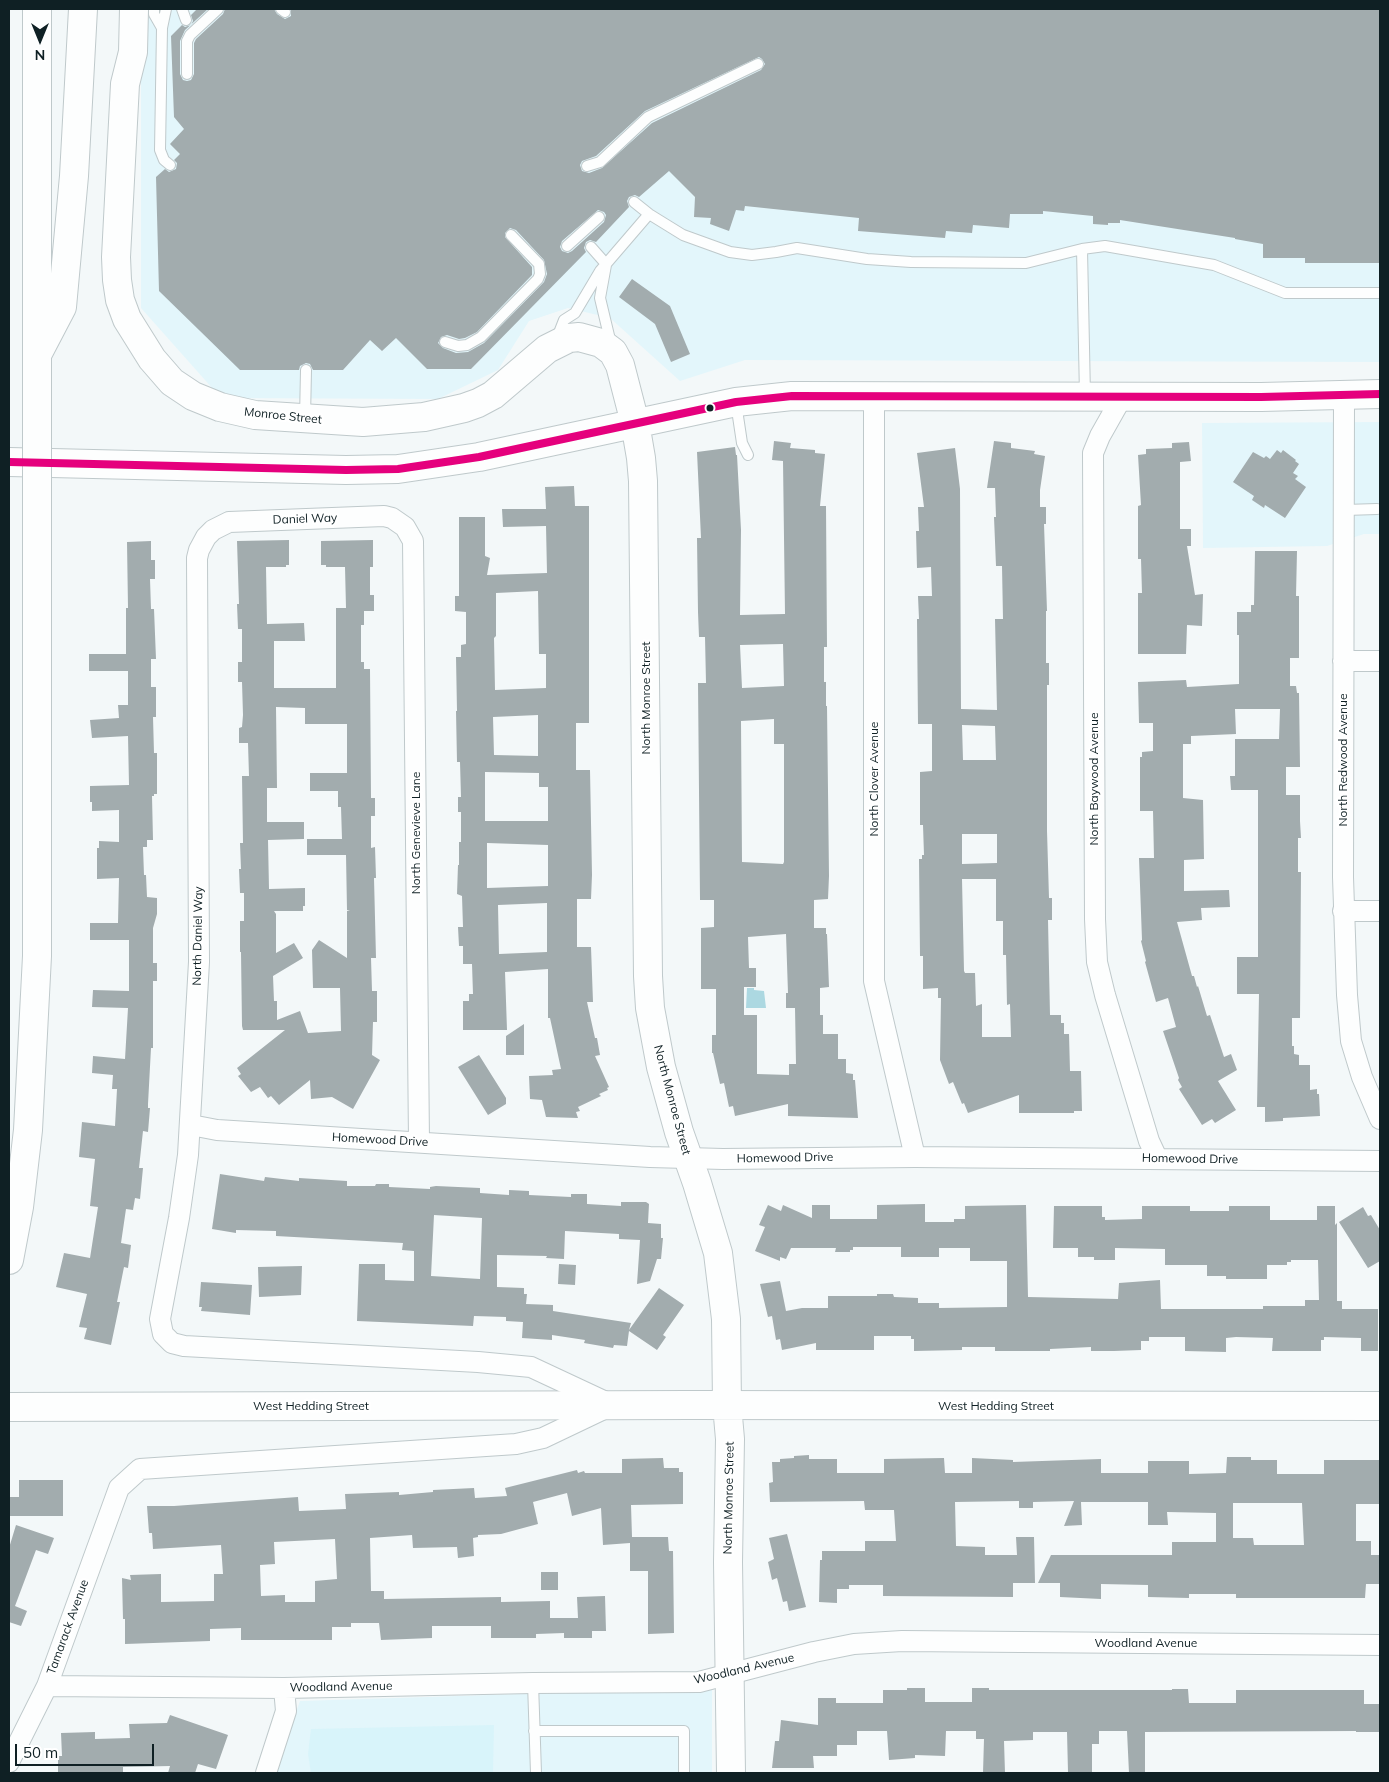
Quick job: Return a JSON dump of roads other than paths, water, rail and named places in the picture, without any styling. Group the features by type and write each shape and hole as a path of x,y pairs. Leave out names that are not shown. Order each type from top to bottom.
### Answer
{"main road":[{"path":"9,1260 19,1207 28,1130 37,956 37,9"},
{"path":"37,354 62,307 74,176 83,9"},
{"name":"Monroe Street","path":"119,9 119,52 124,84 116,257 117,280 120,300 127,319 152,359 172,382 193,396 254,416 363,422 424,417 478,404 493,395 554,344 569,338 579,337 601,343 613,352"},
{"name":"Monroe Street","path":"124,84 133,52 134,9"},
{"path":"613,352 620,365 635,423"},
{"path":"9,462 336,470 398,469 479,457 736,402 792,396 1261,397 1380,394"},
{"name":"North Monroe Street","path":"635,423 641,458 644,544 650,1008 661,1066 679,1132 718,1253 726,1319 727,1405 730,1439 728,1562 730,1773"},
{"name":"West Hedding Street","path":"9,1407 612,1405 1380,1406"}],"street":[{"name":"North Redwood Avenue","path":"1344,395 1343,911 1346,995 1351,1041 1362,1077 1380,1119"},
{"name":"North Clover Avenue","path":"874,397 874,982 915,1157"},
{"name":"North Baywood Avenue","path":"1122,397 1100,436 1093,453 1095,909 1097,962 1105,995 1149,1141 1158,1158"},
{"name":"Daniel Way","path":"206,537 213,530 229,522 384,516 399,522 405,527"},
{"name":"North Genevieve Lane","path":"405,527 410,533 414,549 419,1142"},
{"name":"North Daniel Way","path":"163,1334 160,1319 179,1218 190,1125 199,962 197,558 206,537"},
{"path":"1343,662 1380,661"},
{"path":"1343,911 1380,910"},
{"name":"Homewood Drive","path":"190,1125 217,1130 650,1157 726,1159 915,1157 1158,1158 1380,1161"},
{"name":"West Hedding Street","path":"163,1334 172,1343 184,1346 478,1362 531,1367 612,1405"},
{"name":"West Hedding Street","path":"119,1488 140,1469 516,1444 543,1438 612,1405"},
{"name":"Tamarack Avenue","path":"9,1762 47,1686 119,1488"},
{"name":"Woodland Avenue","path":"47,1686 284,1688 699,1682 854,1644 892,1642 1380,1644"},
{"path":"266,1773 286,1710 284,1688"}],"lane":[{"path":"154,9 154,14 162,28"},
{"path":"166,9 162,28 160,150 164,160 170,165"},
{"path":"182,9 186,20"},
{"path":"187,74 187,41 190,35 218,9"},
{"path":"587,166 600,162 648,117 758,64"},
{"path":"634,202 649,214 683,234 730,252 752,255 797,248 868,259 911,262 1026,263 1082,249 1105,246 1214,265 1286,293 1380,292"},
{"path":"554,344 564,320 575,314 600,271 649,214"},
{"path":"567,246 599,217"},
{"path":"445,342 458,346 467,345 481,338 538,279 540,274 539,264 511,234"},
{"path":"591,248 606,264"},
{"path":"1082,249 1085,396"},
{"path":"606,264 600,298 613,352"},
{"path":"305,419 306,370"},
{"path":"736,402 742,443 748,455"},
{"path":"1345,510 1377,509"},
{"path":"533,1683 536,1773"},
{"path":"534,1730 684,1730 684,1773"}]}
